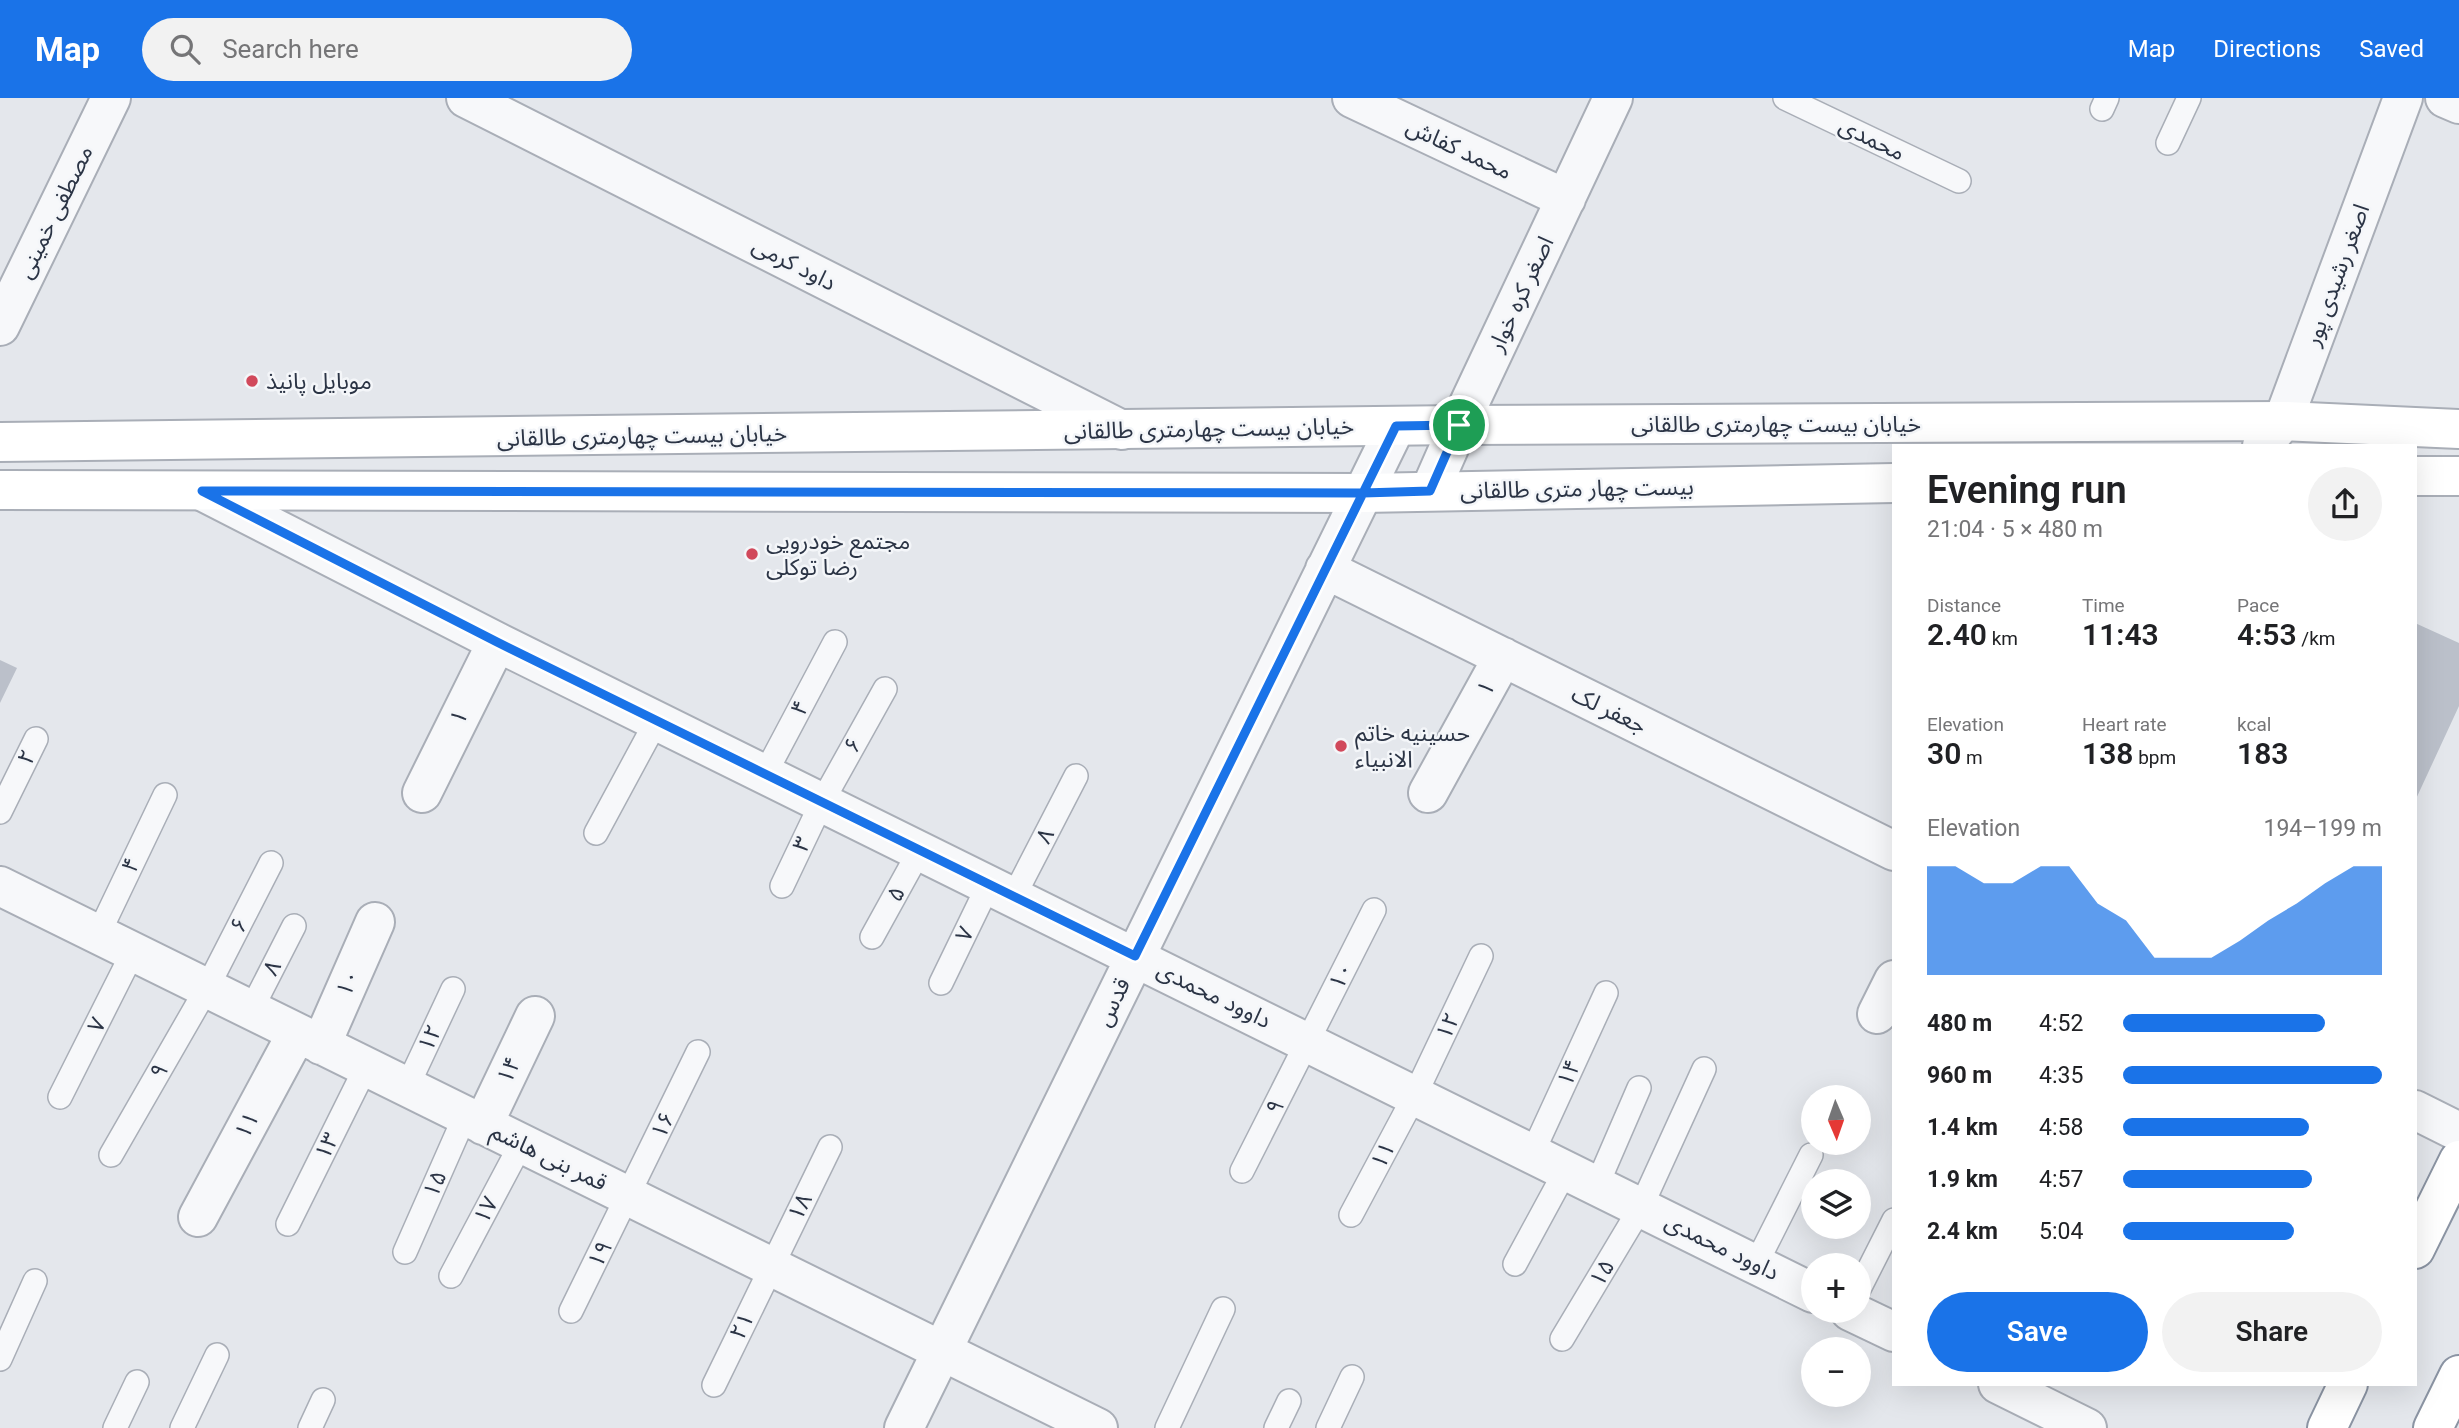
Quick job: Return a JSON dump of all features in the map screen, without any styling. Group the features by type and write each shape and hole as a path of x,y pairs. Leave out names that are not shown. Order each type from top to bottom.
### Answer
{"main road":[{"name":"خیابان بیست چهارمتری طالقانی","path":"0,442 1459,425 2272,434 2459,429"},
{"path":"2417,476 2459,476"},
{"name":"بیست چهار متری طالقانی","path":"0,490 1363,493 1892,483"},
{"path":"2417,1245 2459,1160"},
{"path":"2433,1428 2459,1375"},
{"path":"2327,1428 2347,1386"}],"street":[{"name":"مصطفی خمینی","path":"0,326 111,98"},
{"name":"داود کرمی","path":"467,98 1122,430"},
{"name":"محمد کفاش","path":"1353,98 1566,199"},
{"name":"اصغر کره خوار","path":"1430,491 1613,98"},
{"name":"اصغر رشیدی پور","path":"2272,434 2403,98"},
{"path":"2445,98 2459,104"},
{"name":"قدس","path":"904,1428 1396,426"},
{"name":"داوود محمدی","path":"202,491 497,642 1801,1287"},
{"name":"جعفر لک","path":"1325,569 1892,850"},
{"name":"۱","path":"422,793 497,642"},
{"name":"۱","path":"1429,793 1503,657"},
{"name":"قمر بنی هاشم","path":"0,886 1098,1428"},
{"name":"۱۰","path":"309,1039 375,922"},
{"path":"1877,1014 1892,984"},
{"name":"۱۴","path":"474,1121 535,1016"},
{"name":"۱۱","path":"198,1217 309,1039"},
{"path":"2417,1111 2459,1132"},
{"path":"1871,1321 1892,1331"},
{"path":"2002,1386 2087,1428"}],"lane":[{"name":"محمدی","path":"1785,98 1959,181"},
{"path":"2168,143 2189,98"},
{"name":"۴","path":"765,774 835,642"},
{"name":"۶","path":"822,802 884,689"},
{"path":"596,832 657,720"},
{"name":"۲","path":"0,812 36,739"},
{"name":"۸","path":"1002,890 1076,776"},
{"name":"۴","path":"98,934 165,795"},
{"name":"۳","path":"782,886 822,802"},
{"name":"۵","path":"872,937 920,850"},
{"name":"۶","path":"207,988 271,863"},
{"name":"۷","path":"941,984 1002,890"},
{"name":"۱۰","path":"1308,1042 1374,910"},
{"name":"۸","path":"250,1010 294,926"},
{"name":"۷","path":"60,1097 133,952"},
{"name":"۱۲","path":"1415,1095 1481,956"},
{"name":"۹","path":"111,1155 207,988"},
{"name":"۱۲","path":"407,1087 453,989"},
{"name":"۱۴","path":"1532,1154 1605,993"},
{"name":"۹","path":"1242,1171 1308,1042"},
{"name":"۱۶","path":"629,1197 698,1052"},
{"name":"۱۳","path":"288,1224 366,1067"},
{"name":"۱۵","path":"1562,1339 1641,1207 1704,1069"},
{"path":"1515,1264 1582,1178 1639,1088"},
{"name":"۱۱","path":"1351,1215 1415,1095"},
{"name":"۱۵","path":"405,1252 474,1121"},
{"name":"۱۷","path":"451,1276 520,1144"},
{"name":"۱۸","path":"771,1268 830,1147"},
{"path":"1756,1264 1811,1155"},
{"name":"۱۹","path":"571,1311 629,1197"},
{"path":"1871,1265 1892,1224"},
{"name":"۲۱","path":"714,1385 771,1268"},
{"path":"0,1359 36,1281"},
{"path":"1167,1428 1223,1309"},
{"path":"182,1428 217,1355"},
{"path":"1328,1428 1352,1377"},
{"path":"115,1428 136,1382"},
{"path":"310,1428 323,1401"},
{"path":"1276,1428 1289,1401"}],"building":[{"path":"2417,624 2459,643 2459,706 2417,797"},
{"path":"0,660 17,668 0,703"}],"place":[{"name":"موبایل پانیذ","path":"252,381"},
{"name":"مجتمع خودرویی رضا توکلی","path":"752,554"},
{"name":"حسینیه خاتم الانبیاء","path":"1341,746"}],"route":[{"path":"1459,425 1396,426 1363,493 202,491 497,642 1135,956 1363,493 1430,491 1459,425"}]}
